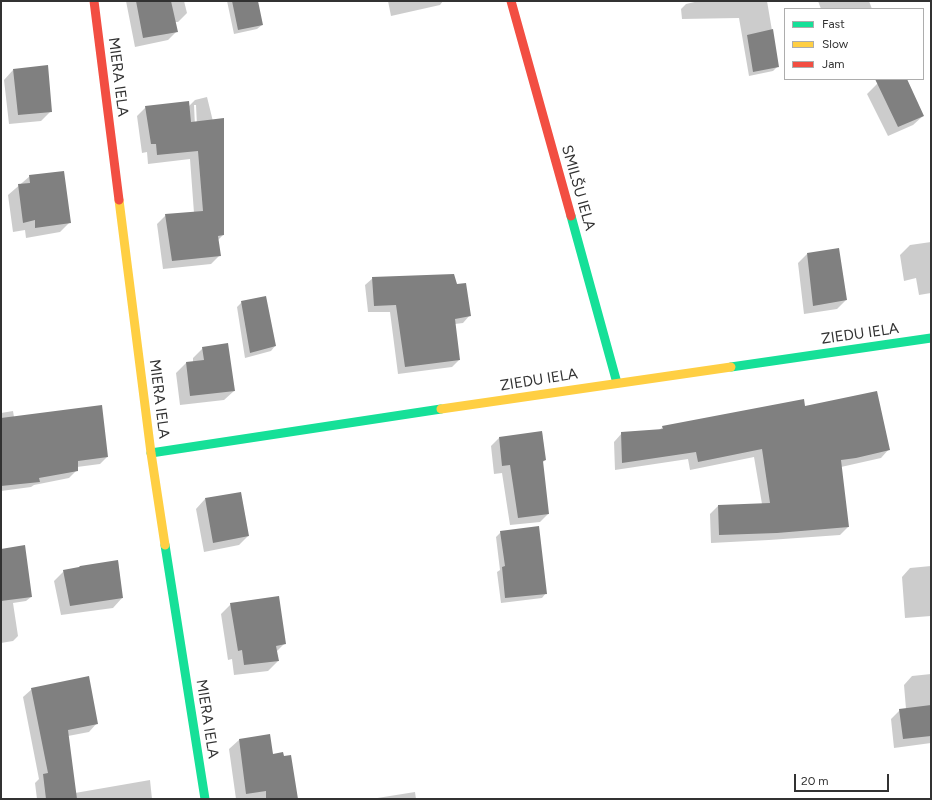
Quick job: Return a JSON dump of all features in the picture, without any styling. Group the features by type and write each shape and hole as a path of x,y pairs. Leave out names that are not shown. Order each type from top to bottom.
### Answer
{"street":[{"name":"MIERA IELA","path":"94,1 151,453 205,799"},
{"name":"SMILŠU IELA","path":"511,1 617,383"},
{"name":"ZIEDU IELA","path":"151,453 617,383 931,338"}],"building":[{"path":"136,1 171,1 178,32 143,38"},
{"path":"232,1 258,1 263,25 238,30"},
{"path":"773,29 779,67 753,72 747,35"},
{"path":"48,65 52,112 18,115 13,69"},
{"path":"875,80 907,80 924,116 898,127"},
{"path":"189,101 191,122 224,118 224,235 218,236 221,256 172,261 165,214 203,211 198,151 157,155 156,144 151,144 145,106"},
{"path":"64,171 71,223 35,228 35,220 23,223 18,184 30,183 29,175"},
{"path":"839,248 847,300 813,306 807,253"},
{"path":"454,274 457,284 466,283 471,316 455,319 460,360 405,367 396,305 374,306 372,277"},
{"path":"266,296 276,346 250,353 241,301"},
{"path":"228,343 235,391 190,396 186,362 204,360 202,347"},
{"path":"877,391 890,450 841,460 849,527 777,533 719,535 718,505 770,503 762,449 698,462 696,452 622,463 621,432 663,429 662,426 804,399 805,406"},
{"path":"102,405 108,457 78,461 78,471 39,478 40,482 1,486 1,418"},
{"path":"542,431 546,460 543,461 549,514 518,518 510,465 502,466 499,437"},
{"path":"241,492 249,536 213,543 205,498"},
{"path":"539,526 547,594 505,598 502,567 505,566 500,531"},
{"path":"25,545 32,597 1,601 1,549"},
{"path":"118,560 123,598 70,606 63,570"},
{"path":"279,596 286,644 276,646 279,661 244,665 242,650 238,651 230,603"},
{"path":"89,676 98,724 68,730 77,799 46,799 43,774 48,773 31,688"},
{"path":"931,705 931,736 903,739 899,709"},
{"path":"270,734 273,754 283,752 284,756 291,755 298,799 266,799 266,791 246,794 239,739"}],"traffic: fast":[{"path":"571,216 617,383"},
{"path":"731,367 931,338"},
{"path":"151,453 441,409"},
{"path":"165,545 205,799"}],"traffic: slow":[{"path":"119,200 151,453 165,545"},
{"path":"441,409 731,367"}],"traffic: jam":[{"path":"94,1 119,200"},
{"path":"511,1 571,216"}]}
